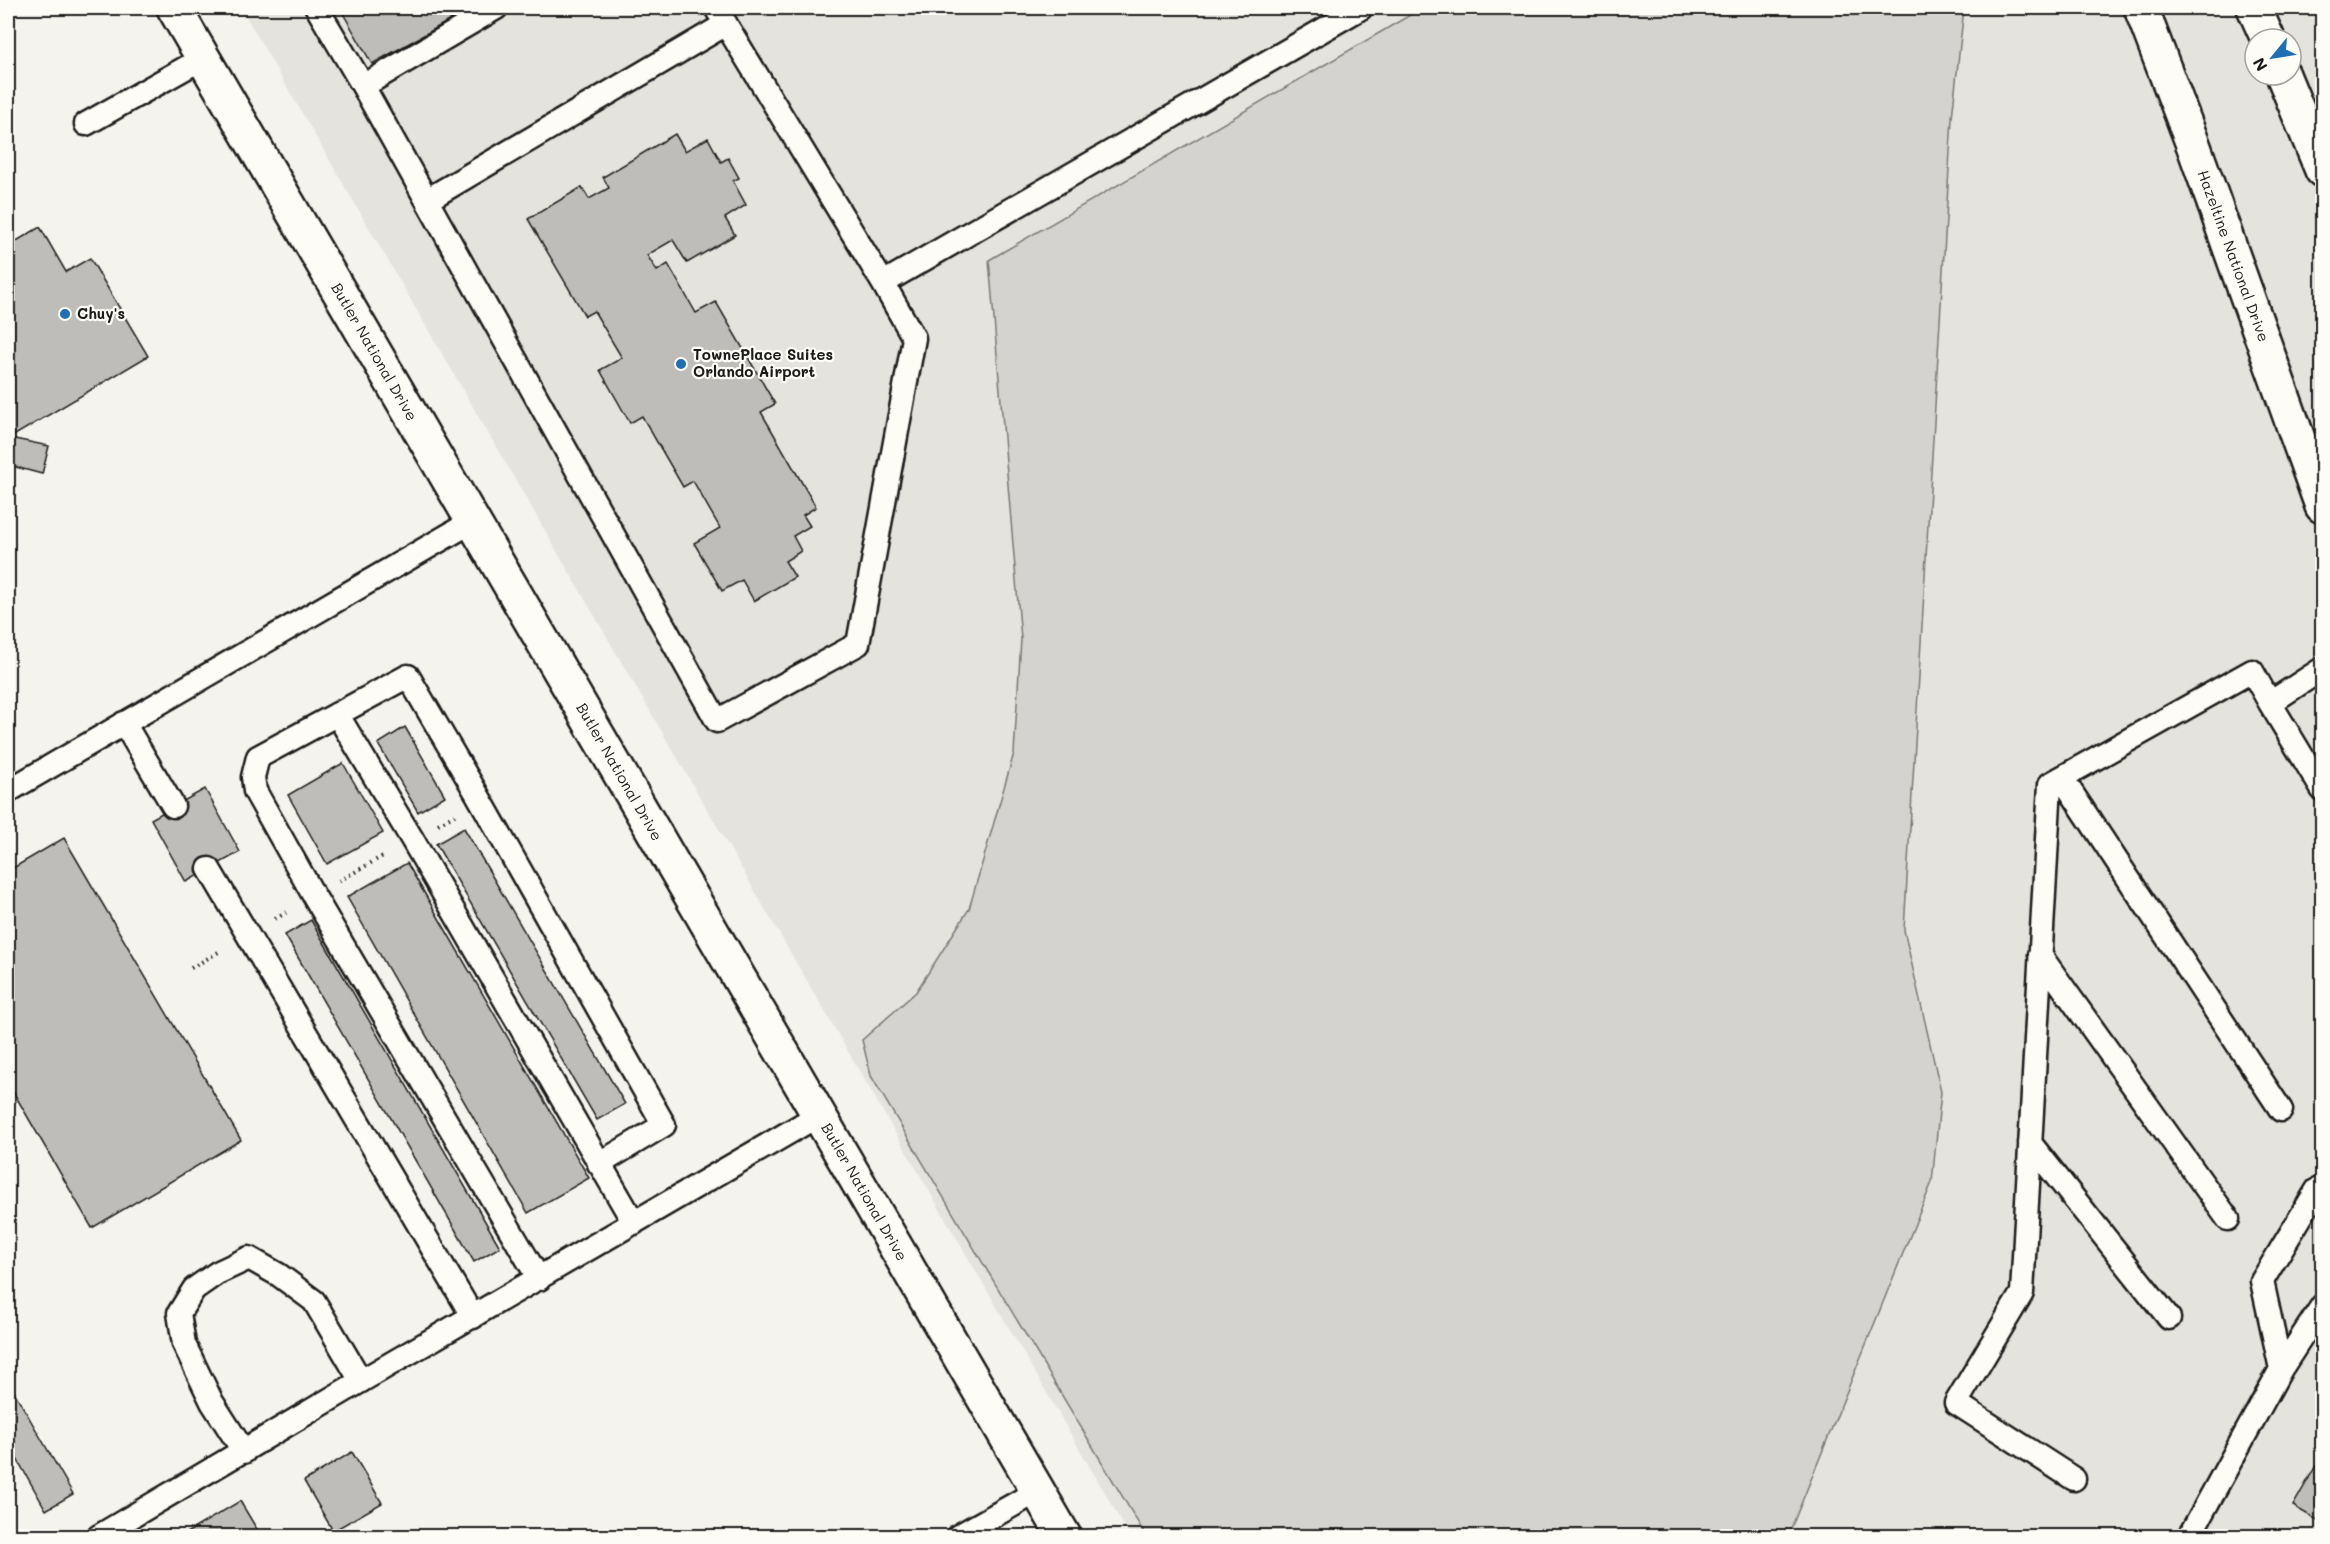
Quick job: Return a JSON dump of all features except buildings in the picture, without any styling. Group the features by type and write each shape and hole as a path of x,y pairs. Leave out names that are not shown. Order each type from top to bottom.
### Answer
{"street":[{"name":"Butler National Drive","path":"174,8 1064,1536"},
{"name":"Hazeltine National Drive","path":"2141,8 2194,147 2322,506"},
{"path":"2254,8 2263,27"},
{"path":"2288,87 2322,170"}],"lane":[{"path":"317,8 427,200 717,721 858,644 914,338 721,16 427,200"},
{"path":"363,86 496,8"},
{"path":"883,283 1361,8"},
{"path":"86,124 203,58"},
{"path":"8,791 473,521"},
{"path":"2270,703 2322,669"},
{"path":"2074,1479 1956,1403 2022,1293 2050,784 2252,671 2322,789"},
{"path":"539,1279 320,907 255,791 253,777 258,757 408,676 664,1125 599,1164"},
{"path":"337,714 634,1223"},
{"path":"124,723 173,806"},
{"path":"2062,778 2281,1110"},
{"path":"209,869 473,1317"},
{"path":"2040,955 2228,1219"},
{"path":"99,1536 819,1114"},
{"path":"2030,1143 2169,1318"},
{"path":"2281,1369 2262,1281 2318,1190 2322,1188"},
{"path":"244,1452 212,1402 184,1344 179,1313 194,1289 217,1273 249,1258 279,1275 314,1301 361,1381"},
{"path":"2196,1536 2191,1533 2281,1369 2322,1306"},
{"path":"958,1536 1038,1491"}],"shaded area":[{"path":"241,8 2322,8 2322,1536 1130,1536"},
{"path":"1422,8 1964,8 1952,118 1904,930 1941,1092 1932,1182 1788,1536 1146,1536 871,1076 862,1040 916,992 969,909 1014,753 1021,639 989,260"}],"place":[{"name":"Chuy's","path":"65,314"},
{"name":"TownePlace Suites Orlando Airport","path":"681,364"}]}
